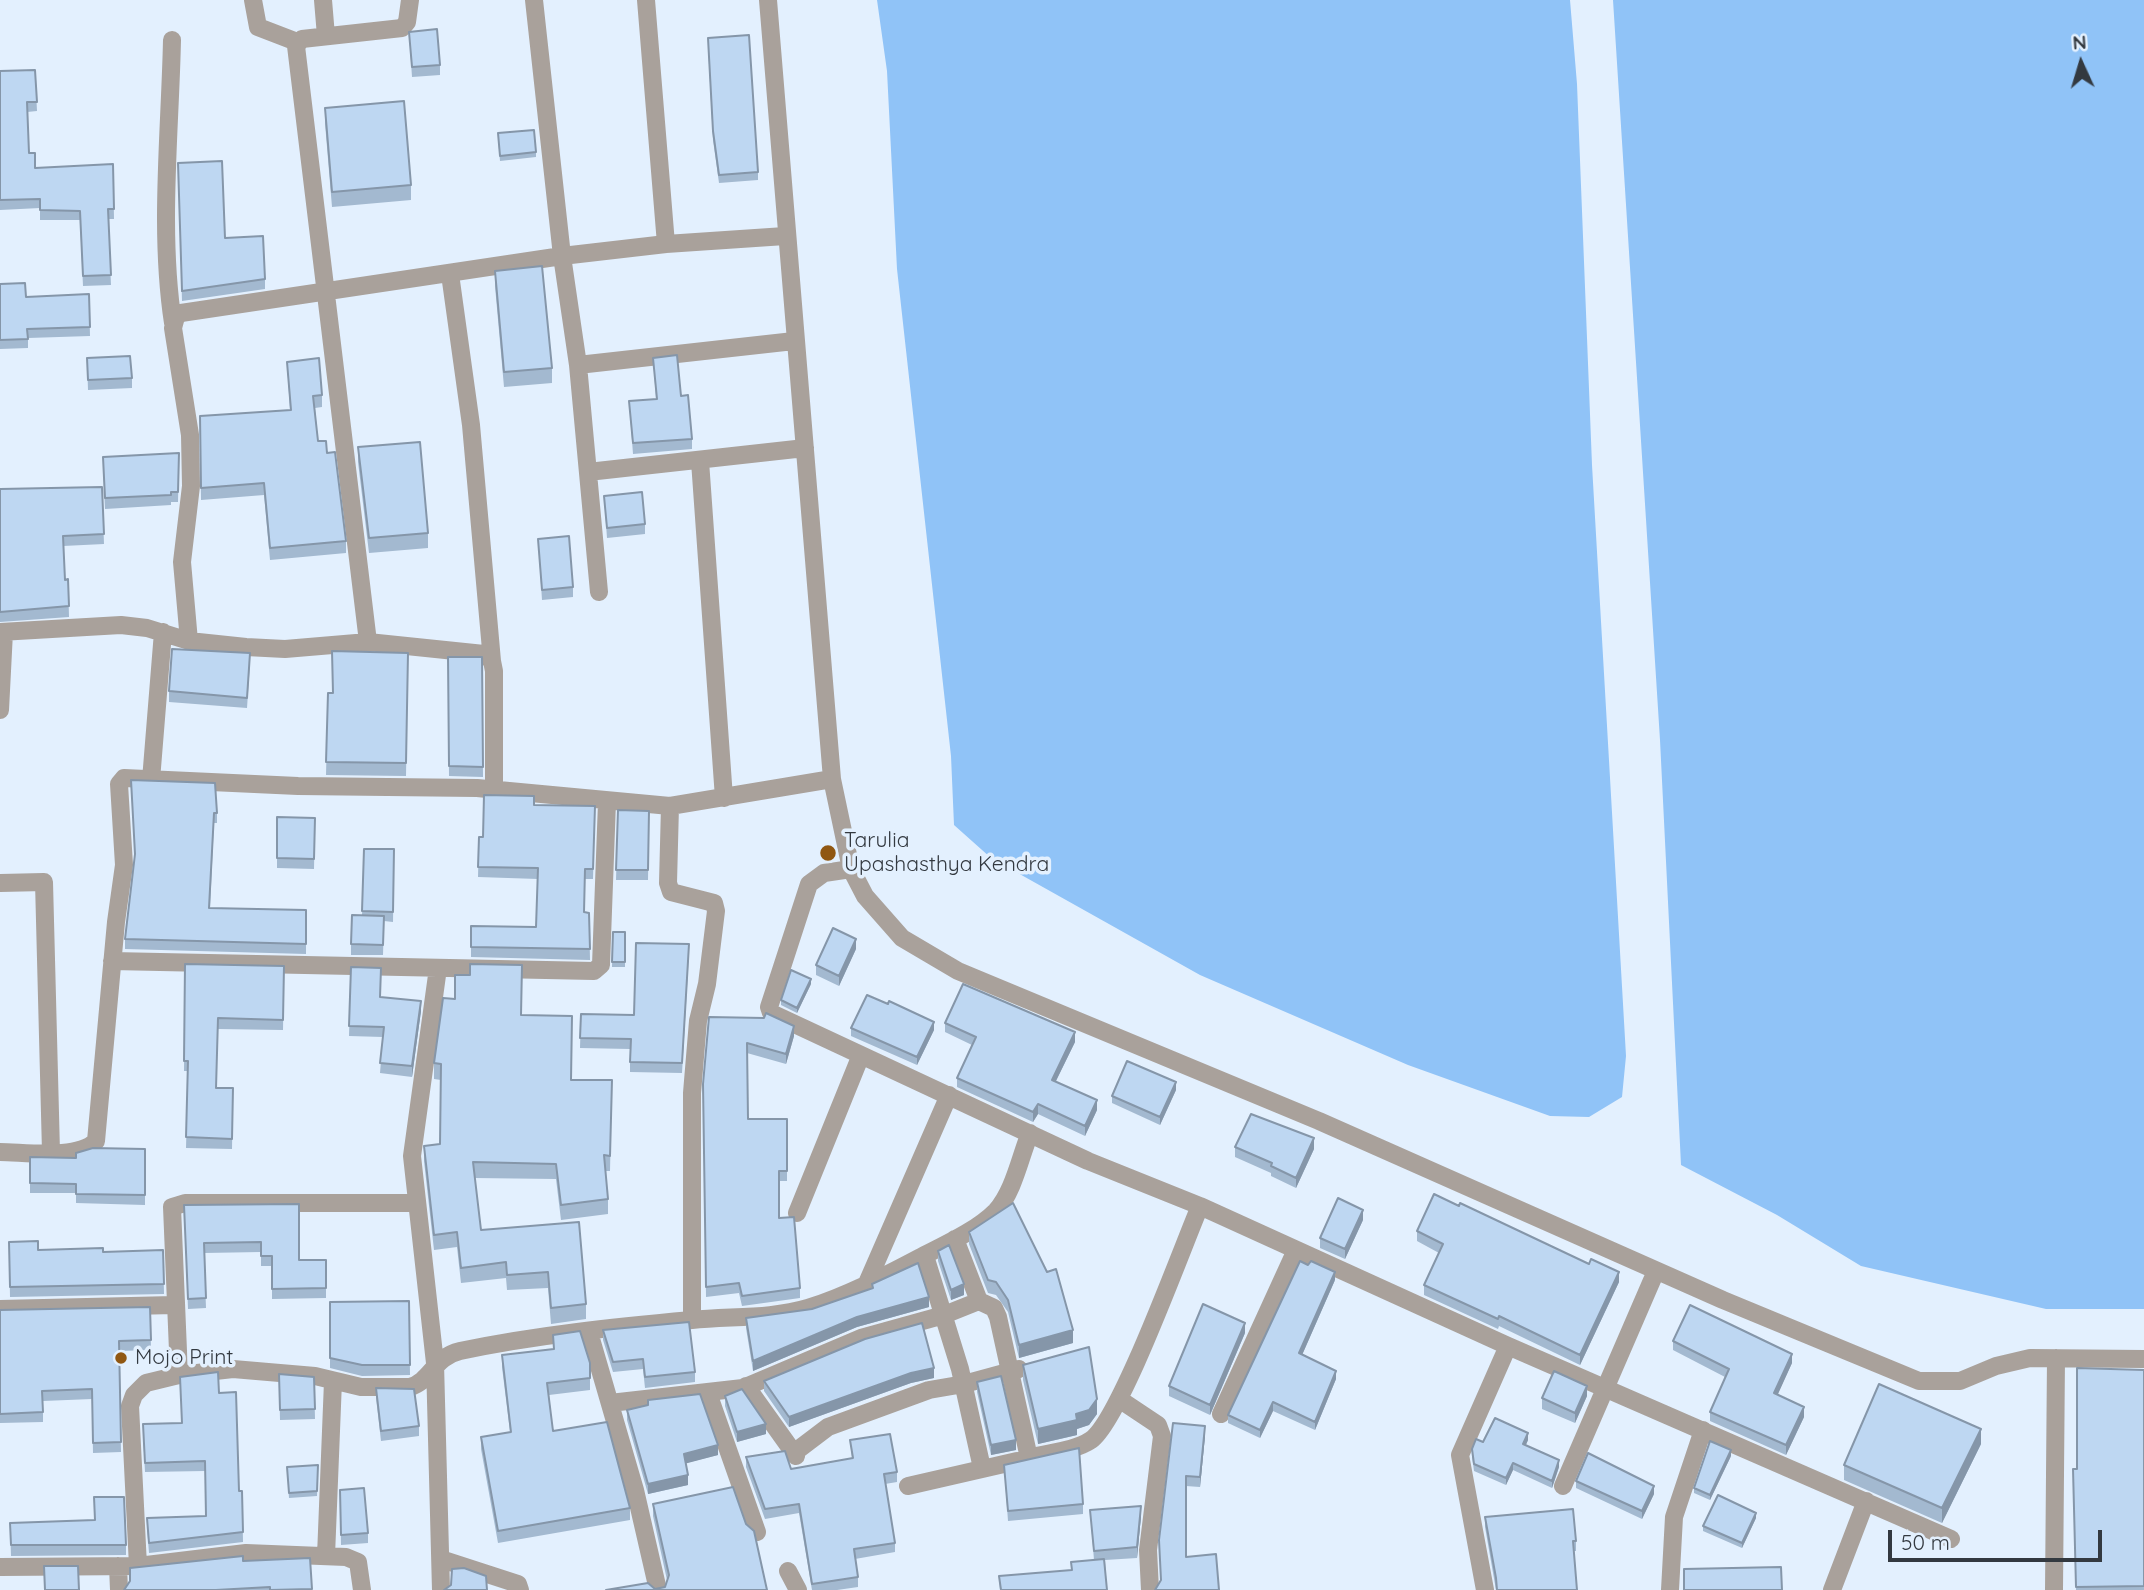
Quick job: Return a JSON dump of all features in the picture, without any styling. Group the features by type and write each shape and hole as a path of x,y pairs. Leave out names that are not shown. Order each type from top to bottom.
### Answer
{"street":[{"path":"253,0 258,27 297,43"},
{"path":"323,0 326,36"},
{"path":"297,43 302,39 401,28 407,22 410,0"},
{"path":"534,0 562,256 578,365 599,592"},
{"path":"646,0 666,244"},
{"path":"768,0 785,236 832,779 851,869 864,896 882,919 902,938 958,971 1319,1121 1656,1271 1919,1381 1960,1381 2011,1362 2030,1358 2144,1359"},
{"path":"172,40 169,296 190,435 191,486 182,562 188,642"},
{"path":"297,43 368,642"},
{"path":"173,323 181,313 562,256 666,244 785,236"},
{"path":"450,274 471,425 492,661 494,789"},
{"path":"578,365 794,341"},
{"path":"588,472 804,448"},
{"path":"701,461 724,798"},
{"path":"0,710 2,632 97,624 163,632 188,642 285,649 368,642 484,654 492,661"},
{"path":"151,780 163,632"},
{"path":"0,1152 76,1152 90,1148 96,1141 112,961 124,865 119,784 124,778 494,789 670,806 832,779"},
{"path":"112,961 598,970 606,878 607,802"},
{"path":"670,806 668,883 671,892 707,899 714,903 716,911 707,984 698,1021 692,1093 692,1320"},
{"path":"851,869 824,873 809,884 769,1007 771,1013 1030,1133 1951,1539"},
{"path":"0,883 44,882 51,1152"},
{"path":"438,968 412,1156 435,1363 441,1590"},
{"path":"797,1213 861,1055"},
{"path":"867,1283 949,1095"},
{"path":"138,1566 130,1406 139,1387 178,1375 233,1370 287,1372 361,1387 410,1387 424,1379 435,1363 458,1352 589,1332 793,1311 867,1283 925,1256 995,1211 1005,1198 1030,1133"},
{"path":"178,1375 171,1213 177,1204 418,1203"},
{"path":"955,1239 979,1301 994,1308 1029,1458 1093,1439 1119,1399 1200,1206"},
{"path":"1221,1414 1296,1250"},
{"path":"925,1256 964,1384 982,1468"},
{"path":"1563,1486 1656,1271"},
{"path":"610,1404 746,1386 861,1338 944,1315 979,1301"},
{"path":"0,1309 174,1305"},
{"path":"589,1332 610,1404 646,1506 657,1590"},
{"path":"1485,1590 1460,1455 1508,1346"},
{"path":"2054,1590 2060,1358"},
{"path":"746,1386 796,1454 828,1427 929,1390 964,1384 1036,1364"},
{"path":"326,1556 333,1381"},
{"path":"708,1393 743,1485 757,1532"},
{"path":"1119,1399 1158,1424 1162,1436 1149,1550 1150,1590"},
{"path":"1670,1590 1674,1517 1703,1430"},
{"path":"908,1486 1017,1461"},
{"path":"717,1491 743,1485"},
{"path":"1832,1590 1866,1501"},
{"path":"0,1567 138,1566 246,1553 346,1557 358,1562 362,1590"},
{"path":"441,1559 518,1584 520,1590"},
{"path":"118,1566 119,1590"},
{"path":"788,1571 798,1590"}],"water":[{"path":"877,0 1570,0 1577,84 1592,465 1626,1056 1622,1097 1589,1117 1550,1116 1408,1065 1200,975 991,858 954,825 951,756 897,269 887,71"},
{"path":"1613,0 2144,0 2144,1309 2046,1309 1861,1266 1777,1215 1681,1165 1660,740"}],"building":[{"path":"437,29 440,65 412,67 409,32"},
{"path":"749,35 758,172 719,175 713,131 708,38"},
{"path":"35,70 37,102 27,102 29,153 35,153 35,168 113,164 114,209 108,209 111,275 83,276 80,211 40,210 40,199 0,200 0,71"},
{"path":"404,101 411,185 332,192 325,108"},
{"path":"534,130 536,152 500,156 498,133"},
{"path":"222,161 225,238 263,236 265,279 182,291 178,163"},
{"path":"542,266 552,368 504,372 495,271"},
{"path":"25,283 26,297 89,294 90,327 27,329 28,339 0,340 0,284"},
{"path":"677,355 681,396 688,395 692,439 633,443 629,401 657,399 653,358"},
{"path":"130,356 132,378 88,380 87,358"},
{"path":"319,358 322,395 313,396 318,441 326,441 327,453 335,452 346,541 270,548 264,483 201,488 200,416 291,410 287,362"},
{"path":"420,442 428,533 369,538 358,447"},
{"path":"179,453 178,492 171,492 171,495 105,498 103,457"},
{"path":"102,487 104,534 63,536 69,606 0,612 0,489"},
{"path":"642,492 645,524 607,528 604,496"},
{"path":"569,536 573,587 542,590 538,539"},
{"path":"172,649 250,653 247,698 169,691"},
{"path":"332,651 408,653 406,763 326,762 328,693 333,693"},
{"path":"448,657 482,657 483,767 449,766"},
{"path":"131,780 215,783 217,813 214,813 209,908 306,910 306,944 125,939 135,854"},
{"path":"484,795 534,796 534,805 595,806 593,869 585,869 584,912 589,913 590,949 471,947 471,926 536,927 538,868 478,867 479,837 483,837"},
{"path":"618,810 649,811 648,870 616,870"},
{"path":"277,817 315,818 314,859 277,858"},
{"path":"364,849 394,849 393,912 362,911"},
{"path":"352,915 384,916 383,945 351,944"},
{"path":"833,928 856,939 839,976 816,965"},
{"path":"613,932 625,932 625,962 612,962"},
{"path":"636,943 689,944 682,1063 630,1062 631,1039 580,1038 581,1014 634,1015"},
{"path":"185,964 284,966 283,1020 218,1018 216,1088 233,1088 232,1139 186,1137 188,1061 184,1061"},
{"path":"470,964 522,965 521,1015 572,1016 571,1080 612,1080 610,1156 604,1155 608,1199 561,1205 556,1164 473,1162 481,1230 579,1222 586,1304 551,1308 548,1272 507,1275 506,1262 461,1268 457,1232 434,1235 424,1146 440,1144 441,1064 434,1063 443,998 455,999 455,975 470,975"},
{"path":"351,967 381,968 380,997 421,1001 412,1066 380,1063 384,1027 349,1026"},
{"path":"791,970 811,979 797,1008 781,1000"},
{"path":"963,984 1075,1032 1052,1080 1097,1100 1085,1126 1038,1104 1033,1112 957,1078 976,1037 945,1023"},
{"path":"867,995 888,1004 889,1001 934,1022 917,1057 851,1028"},
{"path":"766,1013 794,1026 786,1054 747,1043 748,1119 787,1119 787,1171 779,1171 779,1218 794,1217 800,1288 742,1296 739,1283 706,1287 703,1084 709,1017 764,1018"},
{"path":"1127,1061 1176,1082 1160,1117 1112,1096"},
{"path":"1251,1114 1314,1138 1296,1178 1271,1166 1272,1163 1235,1147"},
{"path":"93,1148 145,1149 145,1195 76,1194 76,1184 30,1183 30,1157 76,1158 76,1153"},
{"path":"1434,1194 1459,1206 1460,1203 1589,1264 1591,1259 1619,1272 1580,1355 1499,1316 1498,1319 1424,1285 1443,1244 1417,1231"},
{"path":"1338,1198 1363,1210 1345,1249 1320,1238"},
{"path":"1013,1203 1047,1272 1056,1269 1073,1330 1019,1345 1008,1300 996,1282 988,1280 969,1232"},
{"path":"299,1204 299,1260 326,1260 326,1288 272,1289 272,1256 261,1256 261,1242 204,1243 206,1298 188,1299 184,1205"},
{"path":"38,1241 38,1250 163,1250 164,1284 10,1287 9,1242"},
{"path":"949,1245 964,1284 951,1290 938,1251"},
{"path":"1300,1261 1308,1265 1311,1261 1335,1272 1299,1353 1336,1371 1315,1422 1273,1402 1260,1430 1228,1415"},
{"path":"918,1263 929,1297 857,1317 753,1361 746,1318 812,1309 873,1288 872,1284"},
{"path":"409,1301 410,1365 362,1365 330,1358 330,1302"},
{"path":"1203,1304 1245,1323 1210,1405 1169,1386"},
{"path":"1690,1305 1792,1354 1774,1393 1804,1407 1786,1445 1710,1412 1729,1369 1673,1341"},
{"path":"150,1307 151,1340 119,1341 121,1442 93,1443 92,1389 42,1391 43,1412 0,1414 0,1310"},
{"path":"689,1322 695,1372 645,1377 643,1359 613,1362 603,1330"},
{"path":"922,1323 934,1368 911,1373 789,1417 764,1381 865,1339"},
{"path":"580,1331 590,1363 590,1378 547,1383 553,1431 607,1422 630,1508 498,1531 481,1437 511,1432 502,1355 554,1349 553,1335"},
{"path":"1089,1347 1097,1399 1089,1410 1076,1414 1077,1420 1038,1429 1023,1365"},
{"path":"2077,1368 2144,1370 2144,1586 2076,1587 2073,1469 2077,1469"},
{"path":"1554,1371 1587,1386 1575,1413 1542,1398"},
{"path":"218,1372 219,1393 236,1392 243,1532 149,1543 147,1518 206,1516 205,1461 145,1463 143,1424 182,1423 180,1377"},
{"path":"279,1374 314,1377 315,1409 280,1410"},
{"path":"1001,1376 1016,1440 991,1445 977,1382"},
{"path":"1879,1384 1981,1429 1942,1508 1844,1465"},
{"path":"376,1388 414,1389 419,1426 381,1431"},
{"path":"742,1389 766,1424 737,1432 725,1396"},
{"path":"700,1394 718,1445 684,1454 688,1475 648,1484 627,1410 648,1405 648,1400"},
{"path":"1495,1418 1528,1433 1523,1444 1559,1460 1552,1481 1513,1463 1506,1478 1474,1464 1472,1449 1476,1439 1483,1442"},
{"path":"1173,1423 1205,1426 1200,1477 1186,1476 1186,1557 1216,1554 1219,1590 1155,1590 1161,1580 1159,1540"},
{"path":"890,1434 897,1472 884,1474 895,1543 854,1549 858,1577 812,1584 799,1504 765,1509 746,1457 785,1451 791,1469 853,1458 850,1440"},
{"path":"1710,1441 1731,1450 1710,1495 1694,1488"},
{"path":"1079,1448 1083,1504 1008,1511 1004,1465"},
{"path":"1588,1453 1654,1486 1642,1511 1576,1481"},
{"path":"318,1465 317,1491 289,1493 287,1467"},
{"path":"733,1487 746,1524 754,1531 767,1590 606,1590 648,1583 655,1589 665,1587 669,1575 653,1504"},
{"path":"364,1488 368,1533 341,1535 340,1490"},
{"path":"1718,1495 1756,1513 1742,1543 1703,1526"},
{"path":"94,1497 124,1497 126,1545 11,1545 10,1523 95,1520"},
{"path":"1141,1506 1137,1547 1094,1551 1090,1510"},
{"path":"1573,1509 1577,1590 1497,1590 1485,1517"},
{"path":"243,1556 243,1561 310,1558 312,1589 270,1590 270,1587 124,1590 130,1581 130,1568"},
{"path":"1104,1559 1107,1590 1001,1590 999,1576 1072,1570 1071,1562"},
{"path":"44,1566 78,1566 79,1590 45,1590"},
{"path":"1781,1567 1782,1590 1684,1590 1684,1569"},
{"path":"464,1568 486,1576 487,1590 444,1590 451,1585 452,1569"}],"place":[{"name":"Tarulia Upashasthya Kendra","path":"828,853"},
{"name":"Mojo Print","path":"121,1358"}]}
